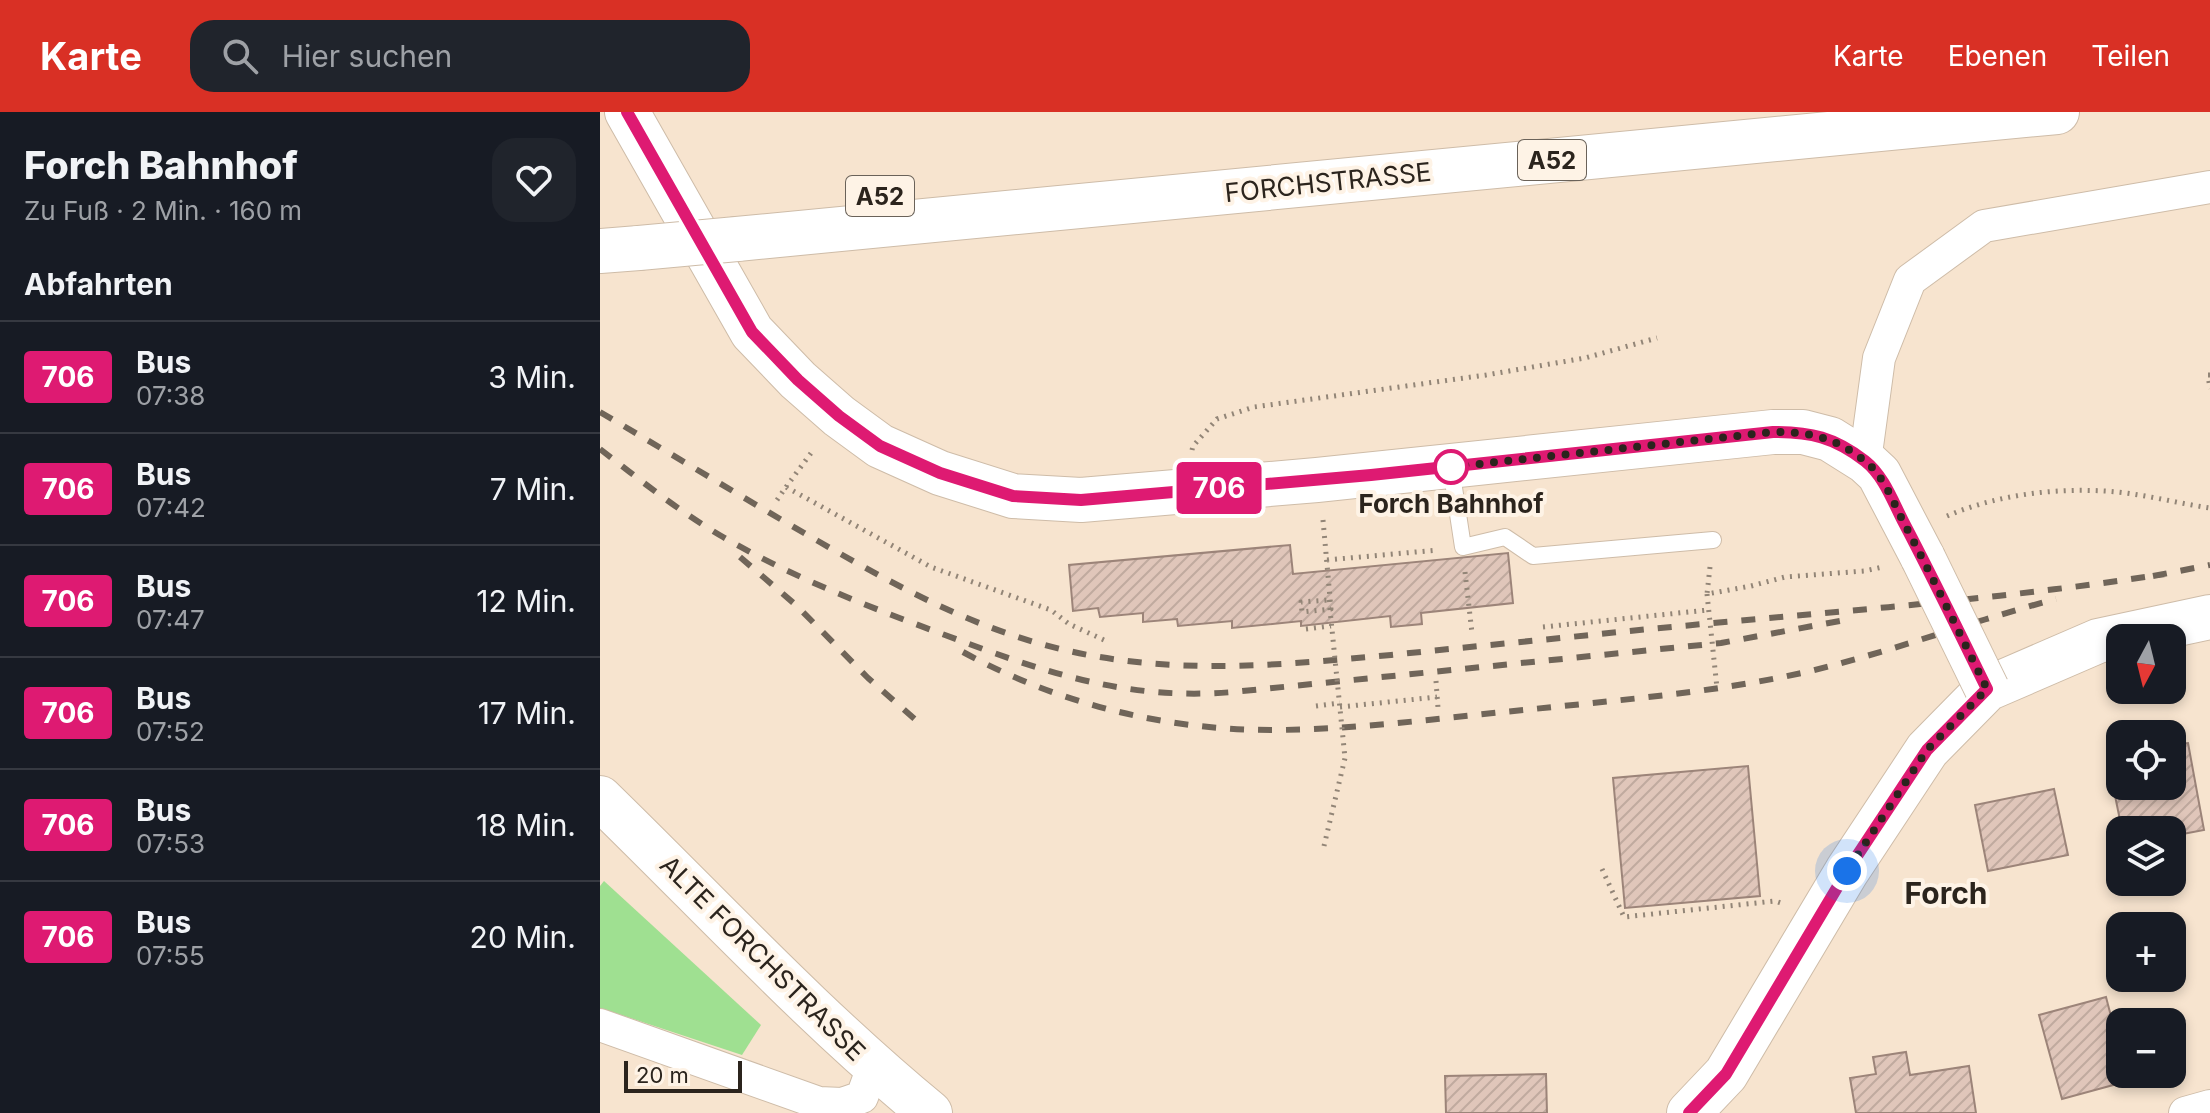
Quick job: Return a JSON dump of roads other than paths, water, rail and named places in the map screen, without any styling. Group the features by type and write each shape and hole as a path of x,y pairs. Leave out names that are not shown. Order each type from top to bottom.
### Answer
{"main road":[{"path":"627,112 752,332 798,380 839,416 880,446 940,473 1013,496 1081,500 1451,467 1773,432 1803,432 1830,439 1865,461 1879,474 1987,689"},
{"name":"FORCHSTRASSE","path":"729,226 1747,112"},
{"name":"FORCHSTRASSE","path":"617,236 2057,112"},
{"path":"1689,1113 1726,1074 1820,916 1927,750 1987,689 2098,641 2210,617"},
{"name":"ALTE FORCHSTRASSE","path":"600,798 873,1067 930,1113"}],"street":[{"path":"1865,461 1879,358 1910,280 1984,226 2210,187"},
{"path":"600,1025 819,1103 842,1104 862,1097 873,1067"},
{"path":"750,1078 775,1113"},
{"path":"2185,1113 2210,1106"}],"lane":[{"path":"1451,467 1463,547 1505,537 1533,556 1713,540"}],"railway":[{"path":"600,412 818,541 926,600 1041,644 1129,661 1215,666 1346,659 1961,600 2165,574"},
{"path":"600,449 707,527 804,579 888,614 1017,661 1121,688 1194,694 1233,692 1721,643 1845,620"},
{"path":"740,557 797,606 868,678 917,721"},
{"path":"2153,576 2210,565"},
{"path":"963,652 1035,686 1151,719 1231,729 1334,728 1630,699 1771,679 1869,655 2056,599"}],"place":[{"name":"Forch Bahnhof","path":"1451,467"}],"district":[{"name":"Forch","path":"1946,893"}]}
